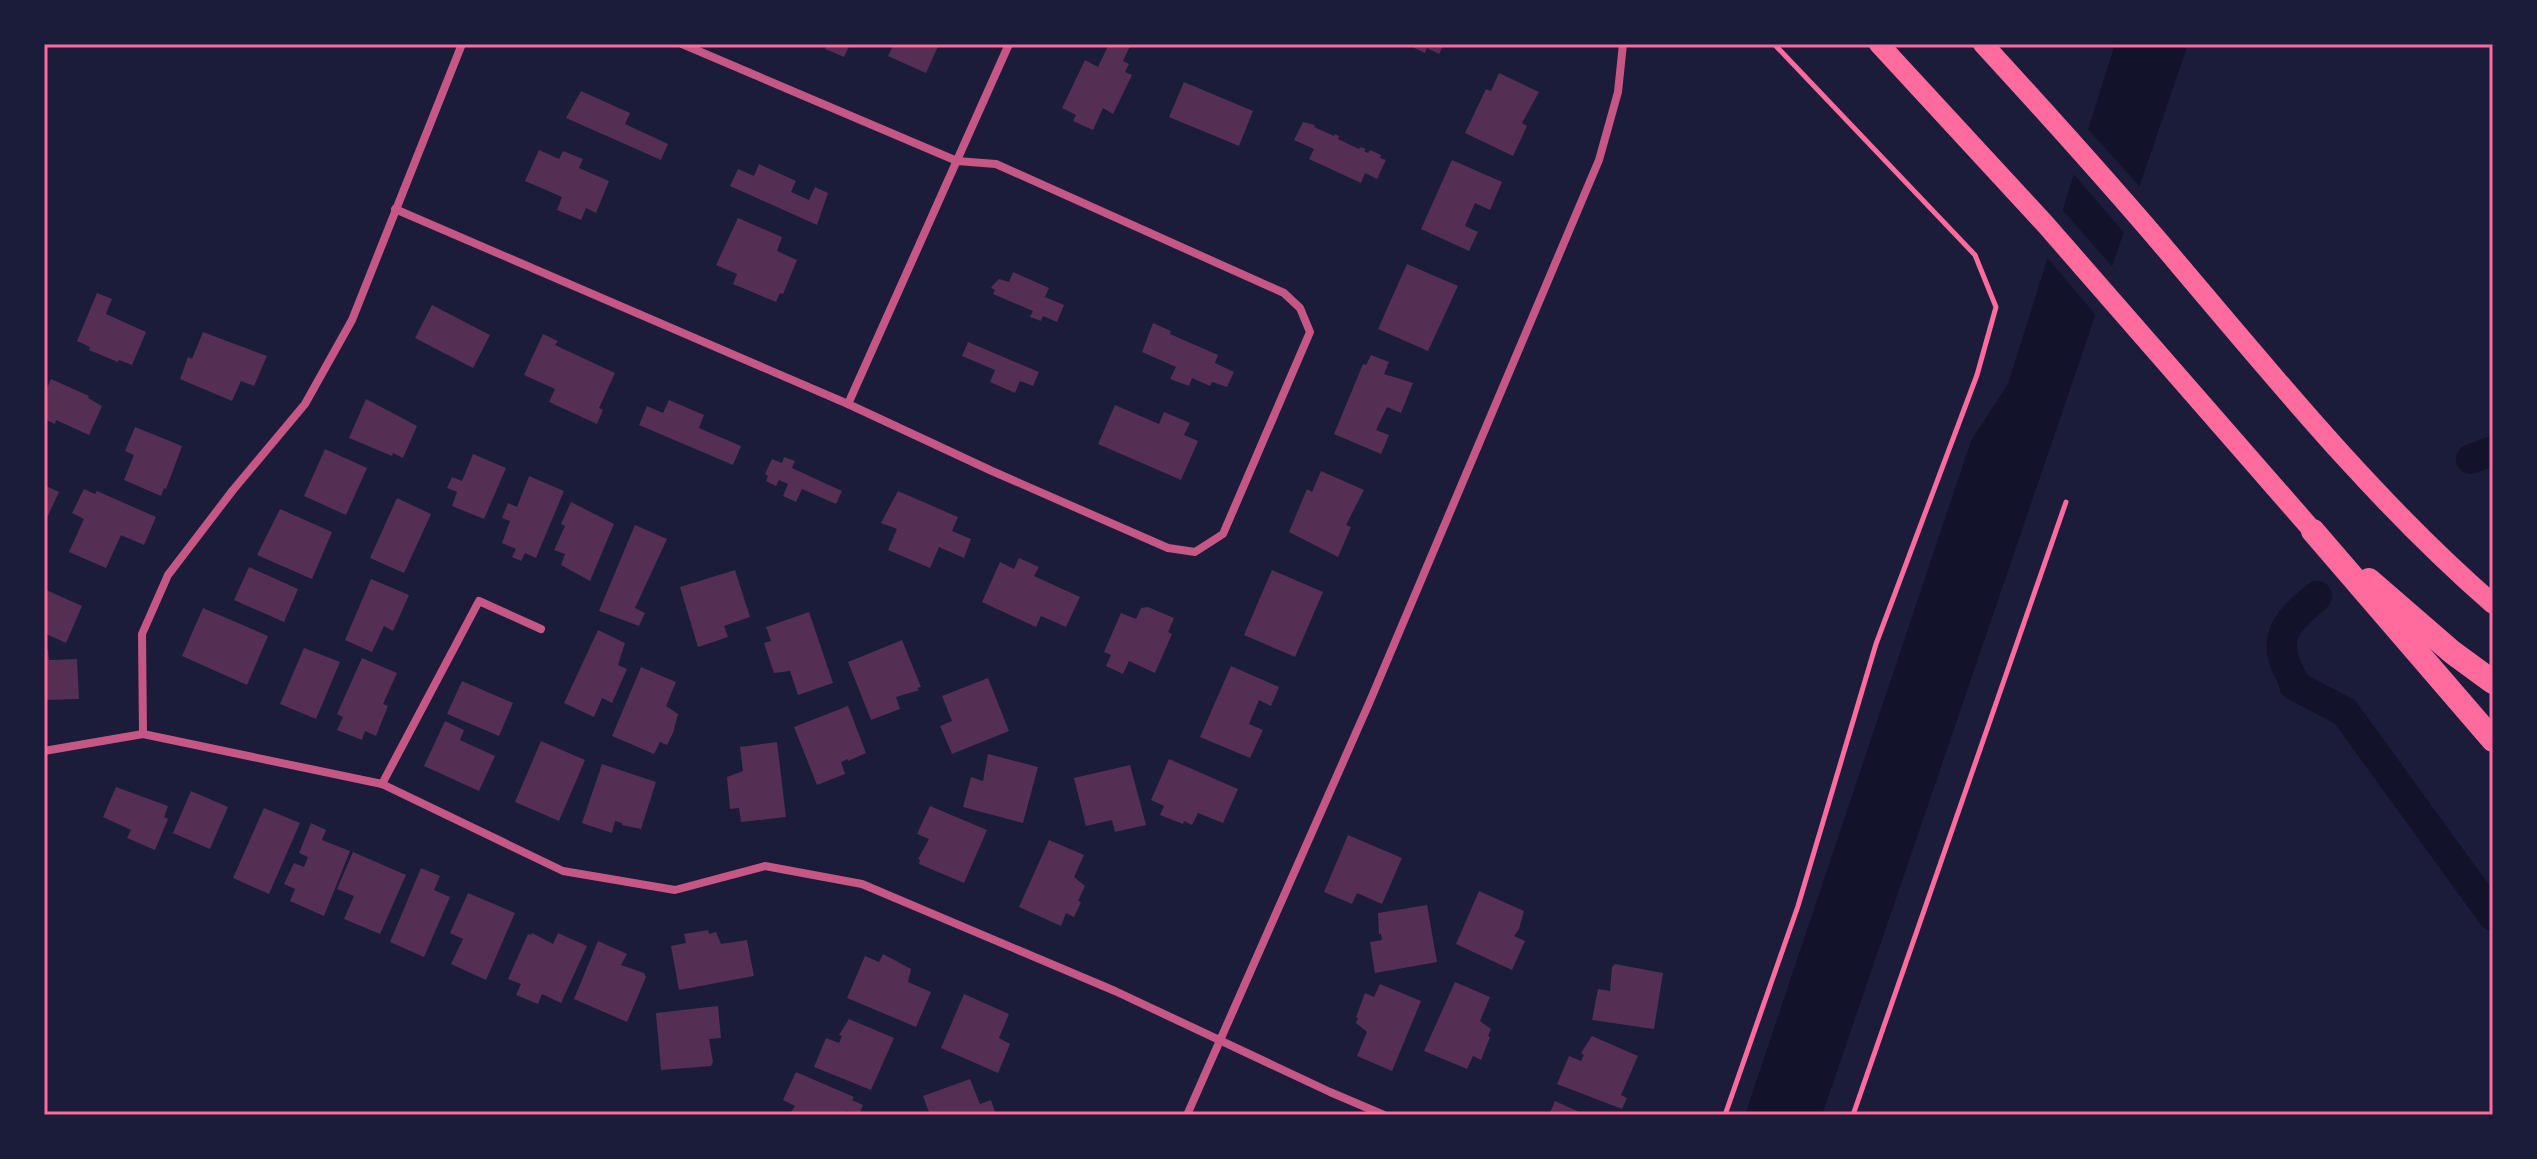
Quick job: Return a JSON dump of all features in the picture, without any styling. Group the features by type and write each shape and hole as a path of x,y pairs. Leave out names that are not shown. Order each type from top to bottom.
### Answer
{"highway":[{"path":"2313,531 2452,652 2493,682"},
{"path":"2313,531 2493,740"}],"main road":[{"path":"1879,44 2046,225 2313,531"},
{"path":"1983,44 2074,143 2318,428 2441,559 2493,604"}],"street":[{"path":"143,734 142,634 168,575 233,490 305,404 352,320 462,44"},
{"path":"395,209 848,404 1168,548 1195,552 1223,534 1310,332 1300,308 1284,293 996,164 957,161 682,44"},
{"path":"848,404 1009,44"},
{"path":"1187,1115 1370,701 1599,160 1618,92 1623,44"},
{"path":"382,784 479,601 541,629"},
{"path":"44,751 143,734 382,784 563,871 675,890 765,866 862,884 1221,1039 1384,1115"}],"path":[{"path":"1725,1115 1798,906 1876,644 1977,375 1996,307 1975,255 1774,44"},
{"path":"1853,1115 2066,502"}],"shaded area":[{"path":"2115,44 2188,44 1822,1115 1745,1115 1971,441 2008,384"}],"pier":[{"path":"2085,126 2143,190 2127,236 2071,171"},
{"path":"2060,207 2115,270 2099,319 2045,255"}],"building":[{"path":"827,44 850,44 844,57 825,49"},
{"path":"894,44 939,44 926,73 888,56"},
{"path":"1109,44 1131,44 1123,61 1129,64 1125,72 1132,75 1113,114 1103,108 1093,130 1073,121 1076,115 1062,108 1085,60 1098,67"},
{"path":"1406,44 1444,44 1439,54 1427,48 1425,53"},
{"path":"1499,73 1539,92 1522,123 1527,126 1513,156 1465,133 1486,89 1491,91"},
{"path":"1184,82 1253,111 1239,146 1169,117"},
{"path":"581,91 630,113 625,124 668,144 661,160 566,118"},
{"path":"1303,122 1335,134 1339,136 1338,139 1366,149 1364,151 1368,153 1370,150 1381,155 1380,158 1386,160 1377,179 1365,173 1361,183 1309,159 1314,149 1294,140"},
{"path":"539,150 559,159 563,151 583,159 579,168 609,181 596,213 586,208 581,220 557,210 562,197 525,181"},
{"path":"1452,160 1502,182 1490,210 1475,203 1465,226 1478,232 1469,251 1421,229"},
{"path":"759,164 796,181 791,192 809,200 815,187 828,193 817,225 730,186 738,169 754,176"},
{"path":"738,218 782,237 777,251 797,260 783,294 780,293 776,302 733,284 737,274 716,265"},
{"path":"1407,264 1458,286 1428,351 1378,329"},
{"path":"1013,272 1049,288 1045,297 1064,305 1057,322 1043,316 1041,321 1030,317 1033,311 993,294 993,285 999,279 1009,282"},
{"path":"97,293 112,299 106,314 146,332 132,365 89,350 90,347 77,341"},
{"path":"432,305 490,335 473,368 415,338"},
{"path":"1153,323 1218,355 1215,363 1234,372 1227,387 1212,382 1210,386 1192,378 1189,386 1170,379 1176,367 1142,352"},
{"path":"203,332 267,356 254,386 241,381 232,401 180,379 188,357 192,359"},
{"path":"543,334 558,341 555,345 615,373 599,408 603,410 597,424 549,402 555,389 524,375"},
{"path":"968,342 1039,372 1033,386 1020,381 1015,393 990,382 995,370 962,356"},
{"path":"1371,355 1389,362 1384,374 1413,383 1401,413 1387,407 1376,430 1389,435 1381,454 1334,434 1363,364 1366,365"},
{"path":"51,379 89,396 102,406 89,435 56,420 55,424 44,419 44,395"},
{"path":"366,399 417,426 403,458 349,438"},
{"path":"669,400 704,415 699,428 741,446 733,465 639,425 647,406 663,413"},
{"path":"1115,405 1159,424 1164,412 1190,423 1184,435 1198,441 1181,480 1098,444"},
{"path":"135,427 182,446 161,496 124,480 134,455 125,451"},
{"path":"325,449 367,468 346,515 304,496"},
{"path":"473,454 506,468 484,519 452,506 457,492 447,488 452,477 462,481"},
{"path":"784,457 795,461 792,468 842,491 836,504 802,489 796,502 783,496 788,484 779,480 776,486 766,481 768,476 765,474 772,459 782,463"},
{"path":"1321,471 1364,490 1346,525 1351,527 1338,557 1289,532 1307,489 1312,492"},
{"path":"529,476 564,491 536,558 525,553 521,561 512,557 516,549 502,543 510,521 502,518 508,503 517,507"},
{"path":"44,485 59,492 44,524"},
{"path":"84,489 95,494 97,491 156,517 144,545 121,535 106,568 69,552 84,519 72,513"},
{"path":"898,491 958,517 952,531 971,539 964,558 939,547 930,568 888,550 897,529 881,523"},
{"path":"397,498 431,514 404,573 370,558"},
{"path":"571,502 614,524 590,581 561,565 565,554 554,550"},
{"path":"280,509 332,532 312,579 257,555"},
{"path":"635,525 667,539 635,608 645,613 639,626 599,611"},
{"path":"1019,558 1039,567 1034,576 1080,597 1066,627 1041,616 1036,627 982,602 1000,562 1014,569"},
{"path":"249,567 298,589 284,622 234,600"},
{"path":"735,570 750,617 724,626 728,637 698,647 680,587"},
{"path":"1272,570 1323,592 1295,657 1244,635"},
{"path":"371,579 409,595 393,631 384,626 372,652 345,640"},
{"path":"44,589 82,606 66,643 44,633"},
{"path":"1148,607 1174,618 1168,632 1172,634 1155,673 1129,661 1123,674 1106,666 1111,655 1104,652 1121,613 1136,619 1141,608"},
{"path":"203,608 268,636 247,685 182,656"},
{"path":"809,612 833,683 798,695 790,671 774,673 764,643 771,641 766,627"},
{"path":"598,630 625,643 618,665 627,669 612,703 602,698 594,717 564,703"},
{"path":"902,640 921,687 896,697 900,709 871,720 848,662"},
{"path":"304,648 340,662 316,719 280,704"},
{"path":"44,650 48,650 49,660 77,659 79,699 44,700"},
{"path":"362,658 397,673 383,704 388,706 376,736 365,731 362,740 337,730 343,717 337,714"},
{"path":"1231,666 1279,687 1271,706 1259,700 1249,724 1263,730 1250,758 1200,737"},
{"path":"641,667 676,682 666,706 678,714 673,733 667,745 660,742 654,754 612,736"},
{"path":"988,678 1009,731 952,754 940,726 952,721 942,696"},
{"path":"462,681 513,703 499,736 447,714"},
{"path":"848,706 866,753 841,762 845,774 817,785 794,727"},
{"path":"445,721 464,730 460,740 495,756 479,791 424,766"},
{"path":"541,741 585,760 559,821 515,802"},
{"path":"777,742 786,817 741,822 739,808 730,809 727,777 743,771 740,747"},
{"path":"988,754 1038,767 1023,823 963,807 971,777 983,781"},
{"path":"1169,759 1238,789 1223,823 1198,813 1192,825 1160,815 1164,806 1151,800"},
{"path":"602,764 656,782 641,829 615,821 612,833 582,823"},
{"path":"1130,765 1146,825 1115,832 1112,820 1086,826 1074,778"},
{"path":"116,787 168,806 164,817 168,819 155,850 127,838 131,830 103,817"},
{"path":"191,791 228,807 210,849 173,833"},
{"path":"930,806 987,830 964,883 919,864 918,859 929,839 917,834"},
{"path":"264,808 300,823 269,894 233,878"},
{"path":"311,823 326,830 322,840 350,851 324,916 290,901 295,889 284,884 294,863 304,867 308,857 299,853"},
{"path":"1348,835 1402,858 1382,904 1357,893 1352,904 1324,892"},
{"path":"1049,840 1084,855 1074,877 1085,886 1078,901 1081,902 1074,917 1066,913 1061,926 1019,907"},
{"path":"353,852 406,875 380,934 344,919 354,896 337,889"},
{"path":"421,868 440,876 434,890 450,897 424,957 390,942"},
{"path":"1479,891 1524,911 1514,936 1525,941 1512,970 1456,944"},
{"path":"468,893 515,913 486,980 451,964 463,939 450,933"},
{"path":"1427,905 1437,962 1375,973 1370,942 1382,940 1378,913"},
{"path":"708,930 709,934 716,932 721,944 747,940 754,976 679,990 671,946 686,943 684,934"},
{"path":"532,933 553,944 558,933 587,946 561,1003 542,994 538,1004 516,995 521,984 508,979 528,934"},
{"path":"598,941 627,954 621,965 644,973 646,977 627,1022 574,999"},
{"path":"883,954 911,969 908,982 931,992 916,1027 847,998 865,956 879,962"},
{"path":"1615,964 1663,973 1654,1029 1592,1020 1598,989 1610,991 1612,967"},
{"path":"1455,982 1490,997 1480,1021 1491,1029 1490,1037 1481,1060 1473,1056 1467,1069 1424,1051"},
{"path":"1380,984 1421,1001 1392,1071 1357,1056 1367,1032 1356,1023 1356,1017 1365,993 1374,997"},
{"path":"964,994 1009,1014 999,1038 1010,1044 998,1073 941,1048"},
{"path":"718,1006 721,1038 709,1039 711,1066 661,1070 656,1013"},
{"path":"849,1019 894,1038 871,1090 814,1067 826,1038 839,1043 842,1036 839,1035"},
{"path":"1592,1036 1638,1056 1621,1095 1627,1098 1622,1109 1557,1084 1569,1056 1581,1061 1584,1055 1581,1053"},
{"path":"796,1072 854,1097 852,1100 863,1105 859,1115 847,1111 846,1115 789,1115 795,1106 783,1100"},
{"path":"970,1079 980,1104 991,1100 996,1115 930,1115 923,1096"},
{"path":"1555,1101 1586,1115 1549,1115"}],"waterway":[{"path":"2471,459 2493,451"},
{"path":"2317,596 2288,625 2284,634 2283,655 2294,685 2345,712 2493,916"}]}
